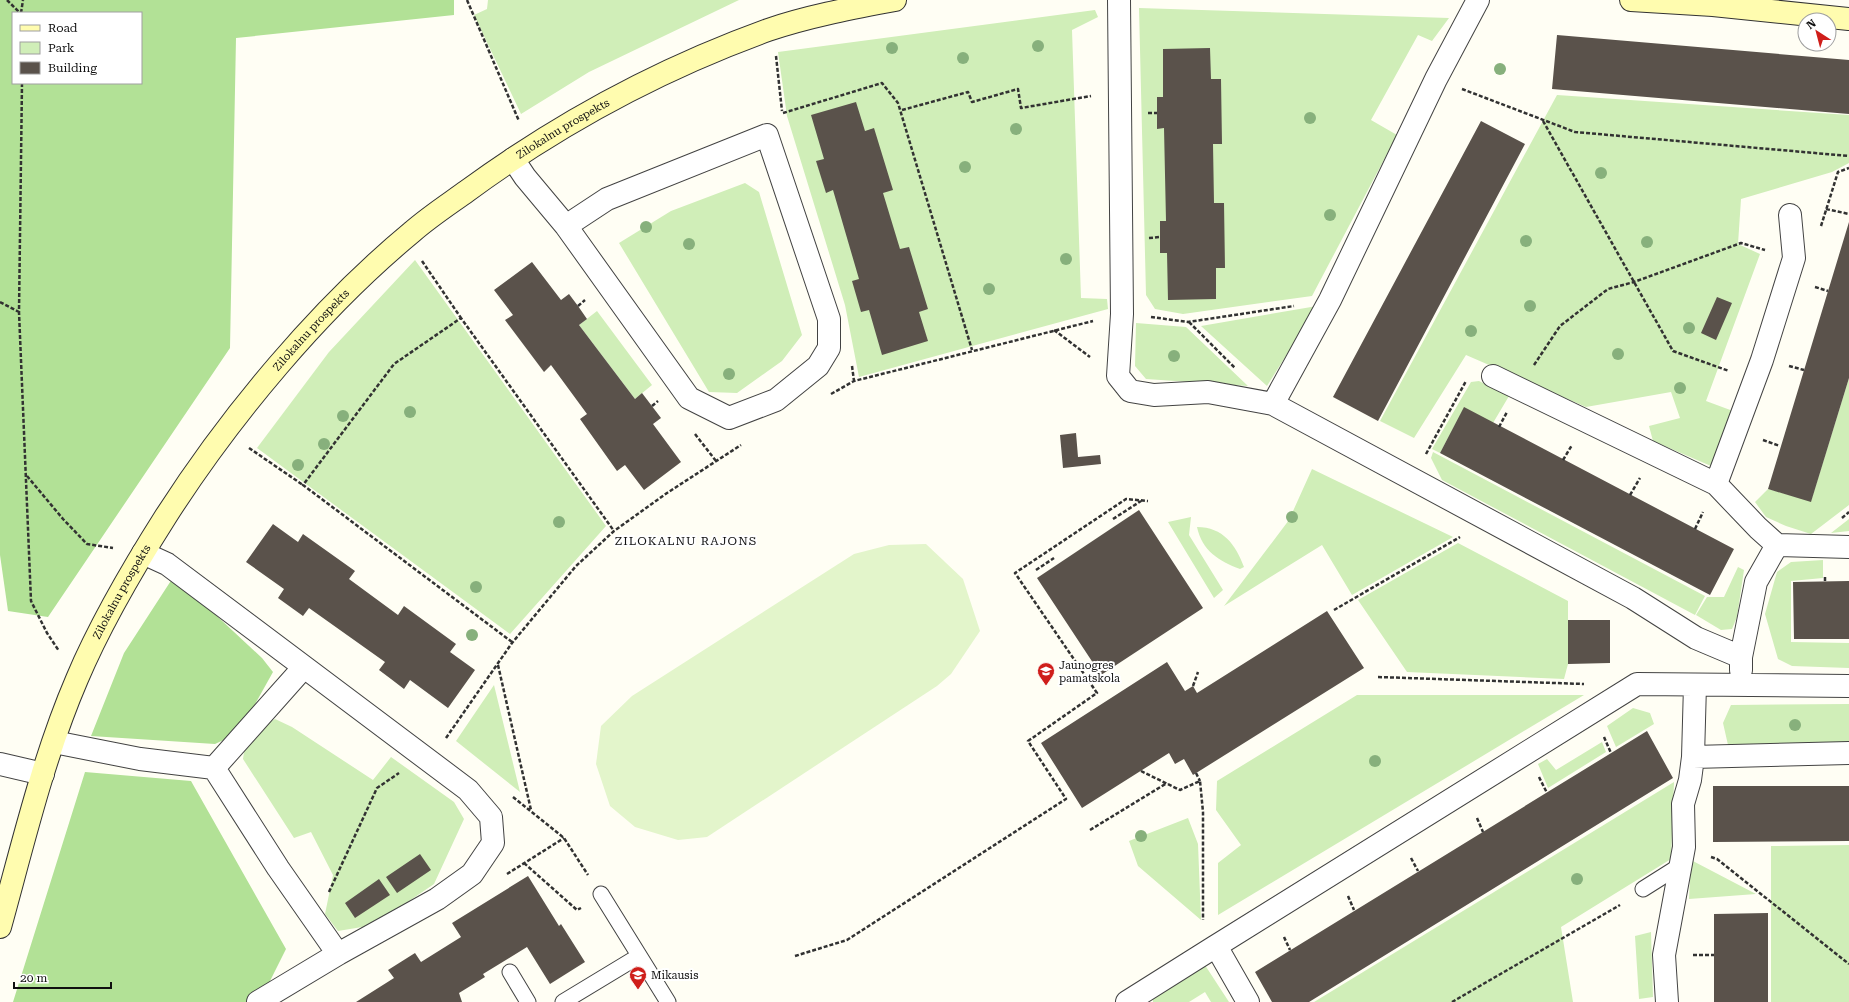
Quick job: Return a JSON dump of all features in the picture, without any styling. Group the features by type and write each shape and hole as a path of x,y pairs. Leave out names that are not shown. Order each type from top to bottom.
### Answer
{"main road":[{"name":"Zilokalnu prospekts","path":"0,927 43,774 77,679 105,621 143,553 188,482 236,418 306,335 358,282 412,231 531,146 590,110 668,70 771,30 852,8 895,0"},
{"path":"1631,0 1714,5 1849,19"}],"street":[{"path":"1119,0 1122,314 1118,376 1130,390 1154,395 1208,392 1273,404 1422,486 1634,598 1696,638 1741,657"},
{"path":"1273,404 1330,300 1436,78 1478,0"},
{"path":"513,159 525,177 566,226 690,398 729,418 776,400 818,366 829,348 829,319 767,135 607,199 566,226"},
{"path":"1716,484 1754,380 1794,258 1790,215"},
{"path":"1493,376 1716,484 1758,528 1777,545 1849,547"},
{"path":"1741,685 1741,657 1756,582 1777,545"},
{"path":"143,553 168,564 423,755 468,790 491,816 493,843 472,874 437,899 338,954 258,1002"},
{"path":"214,768 304,667"},
{"path":"1127,1002 1637,684 1849,686"},
{"path":"1666,1002 1664,955 1683,856 1683,804 1690,780 1693,758 1695,685"},
{"path":"54,742 140,759 214,768 338,954"},
{"path":"1693,758 1849,754"},
{"path":"0,764 43,774"},
{"path":"1216,946 1248,1002"}],"lane":[{"path":"1643,889 1683,856"},
{"path":"601,894 668,1002"},
{"path":"562,1002 639,956"},
{"path":"510,972 528,1002"}],"path":[{"path":"7,0 20,12"},
{"path":"21,12 23,0"},
{"path":"467,0 531,146"},
{"path":"776,50 782,114 882,84 902,110 972,350"},
{"path":"1436,78 1575,132 1849,156"},
{"path":"22,84 19,312 31,601 47,633 77,679"},
{"path":"902,110 968,92 972,102 1018,89 1021,108 1120,92"},
{"path":"1543,120 1673,351 1754,380"},
{"path":"1826,209 1849,214"},
{"path":"1519,388 1560,326 1608,289 1634,282 1741,243 1794,258"},
{"path":"419,258 614,531"},
{"path":"828,396 854,381 972,350 1122,314 1188,322 1330,300"},
{"path":"0,302 19,312"},
{"path":"302,485 394,364 461,318"},
{"path":"1188,322 1239,371"},
{"path":"1054,330 1118,376"},
{"path":"1422,486 1425,474 1426,453 1474,365 1493,376"},
{"path":"316,922 377,788 442,743 512,643 576,566 614,531 667,493 742,445"},
{"path":"249,448 302,485 512,643"},
{"path":"26,474 63,519 87,544 143,553"},
{"path":"795,956 847,940 1066,800 1028,741 1097,693 1015,573 1126,499 1148,501"},
{"path":"1113,519 1141,500"},
{"path":"1334,610 1460,537"},
{"path":"1036,570 1054,558"},
{"path":"498,665 531,810"},
{"path":"1193,686 1198,672"},
{"path":"1378,677 1589,684"},
{"path":"1141,771 1180,790 1200,780"},
{"path":"1196,773 1200,780 1203,812 1203,924"},
{"path":"1090,830 1167,783"},
{"path":"564,838 601,894 577,910 524,863 564,838"},
{"path":"1683,856 1717,859 1849,964"},
{"path":"1452,1002 1620,905"}],"green space":[{"path":"0,0 454,0 454,15 236,38 230,348 48,617 8,611 0,555"},
{"path":"488,0 739,0 589,72 521,114 474,15 487,9"},
{"path":"1139,8 1449,18 1432,41 1418,35 1371,120 1397,135 1312,296 1183,314 1155,309 1146,295"},
{"path":"1095,10 1098,17 1072,30 1081,298 1107,299 1108,309 859,377 845,305 787,116 778,52"},
{"path":"1557,95 1849,115 1849,163 1832,172 1741,199 1738,244 1760,254 1706,401 1733,411 1711,466 1653,441 1649,426 1680,418 1671,392 1586,407 1466,355 1414,438 1380,421"},
{"path":"745,183 759,192 802,335 782,361 737,393 709,392 619,243 671,211"},
{"path":"415,260 606,526 510,634 257,448 329,352"},
{"path":"1317,306 1267,386 1201,326"},
{"path":"597,311 652,385 635,399 579,325"},
{"path":"1136,323 1186,327 1248,386 1146,379 1135,366"},
{"path":"1849,378 1849,505 1811,534 1786,526 1766,517 1755,502 1768,489 1811,501"},
{"path":"1479,381 1509,396 1493,423 1464,408 1440,453 1432,449 1471,382"},
{"path":"1433,452 1705,596 1695,615 1442,480 1431,458"},
{"path":"1312,469 1453,537 1352,595 1322,545 1224,606 1289,520"},
{"path":"1191,517 1189,535 1223,590 1214,598 1168,522"},
{"path":"1849,519 1849,531 1831,533"},
{"path":"1197,527 1214,530 1227,539 1237,551 1244,567 1240,569 1232,566 1218,559 1212,554 1203,543"},
{"path":"1458,543 1568,601 1568,664 1564,679 1407,672 1358,600"},
{"path":"926,544 963,579 980,631 951,674 937,686 707,837 678,840 635,827 610,806 596,764 601,726 632,696 854,554 889,545"},
{"path":"1823,560 1823,578 1791,581 1791,642 1849,643 1849,668 1792,666 1778,659 1765,614 1777,572 1791,562"},
{"path":"1738,567 1744,570 1737,617 1732,629 1721,630 1696,615 1707,597 1724,597"},
{"path":"174,576 262,658 273,672 254,706 230,737 215,744 91,736 124,653"},
{"path":"494,685 520,792 456,741"},
{"path":"1357,695 1584,695 1218,915 1218,863 1241,845 1216,810 1217,781"},
{"path":"1849,704 1849,744 1728,745 1723,723 1731,705"},
{"path":"1633,708 1650,713 1654,724 1616,747 1607,726"},
{"path":"275,719 292,727 373,780 391,757 454,802 464,819 434,884 374,925 338,931 325,914 333,875 311,832 294,838 243,759 244,751 253,735"},
{"path":"1602,742 1606,752 1548,788 1538,764 1547,759 1556,770"},
{"path":"85,772 191,781 286,949 269,983 253,1002 13,1002"},
{"path":"1674,782 1671,859 1561,927 1573,1002 1314,1002"},
{"path":"1188,818 1198,844 1201,920 1138,866 1129,841"},
{"path":"1849,845 1849,1002 1771,1002 1771,846"},
{"path":"1691,860 1756,894 1689,899"},
{"path":"1651,932 1653,997 1639,999 1635,936"},
{"path":"1201,959 1229,1002 1211,1002 1205,992 1189,1002 1153,1002 1153,989"}],"building":[{"path":"1557,35 1849,60 1849,114 1552,89"},
{"path":"1210,48 1211,79 1221,79 1222,144 1213,144 1214,203 1224,203 1225,268 1216,268 1216,299 1168,300 1167,253 1160,253 1160,221 1166,221 1164,128 1157,129 1157,97 1163,97 1163,49"},
{"path":"856,102 865,131 874,128 893,190 883,193 900,249 909,247 928,309 919,312 928,341 882,355 869,310 861,312 852,281 859,279 833,190 826,193 816,161 824,159 811,115"},
{"path":"1481,121 1525,144 1378,421 1333,397"},
{"path":"1849,222 1849,378 1811,502 1768,489"},
{"path":"532,262 561,300 569,294 587,319 579,325 635,399 642,393 661,418 653,424 681,462 644,490 625,465 617,471 580,419 587,414 551,365 544,372 505,320 513,315 494,290"},
{"path":"1717,297 1732,303 1716,340 1701,333"},
{"path":"1464,407 1734,549 1710,595 1440,453"},
{"path":"1076,433 1078,457 1100,455 1101,464 1063,468 1060,435"},
{"path":"1139,510 1203,608 1101,675 1037,578"},
{"path":"273,524 298,542 303,534 355,571 349,579 398,615 404,606 456,644 450,652 475,670 448,708 410,680 404,689 379,670 385,662 309,608 303,616 278,598 284,589 246,562"},
{"path":"1849,581 1849,639 1794,639 1793,582"},
{"path":"1327,611 1364,668 1193,775 1184,759 1175,764 1169,753 1082,808 1041,743 1167,662 1185,691 1193,686 1197,693"},
{"path":"1568,620 1610,620 1610,663 1568,664"},
{"path":"1647,731 1673,778 1309,1002 1272,1002 1255,972"},
{"path":"1713,786 1849,786 1849,841 1713,842"},
{"path":"420,854 431,870 397,893 386,877"},
{"path":"528,876 559,926 561,924 585,962 550,984 527,947 483,974 485,977 459,993 462,1002 356,1002 394,978 388,970 415,953 421,962 461,937 452,923"},
{"path":"379,879 390,895 355,918 345,903"},
{"path":"1768,913 1768,1002 1714,1002 1714,914"}],"place":[{"name":"Jaunogres pamatskola","path":"1046,686"},
{"name":"Mikausis","path":"638,990"}],"district":[{"name":"ZILOKALNU RAJONS","path":"686,541"}]}
